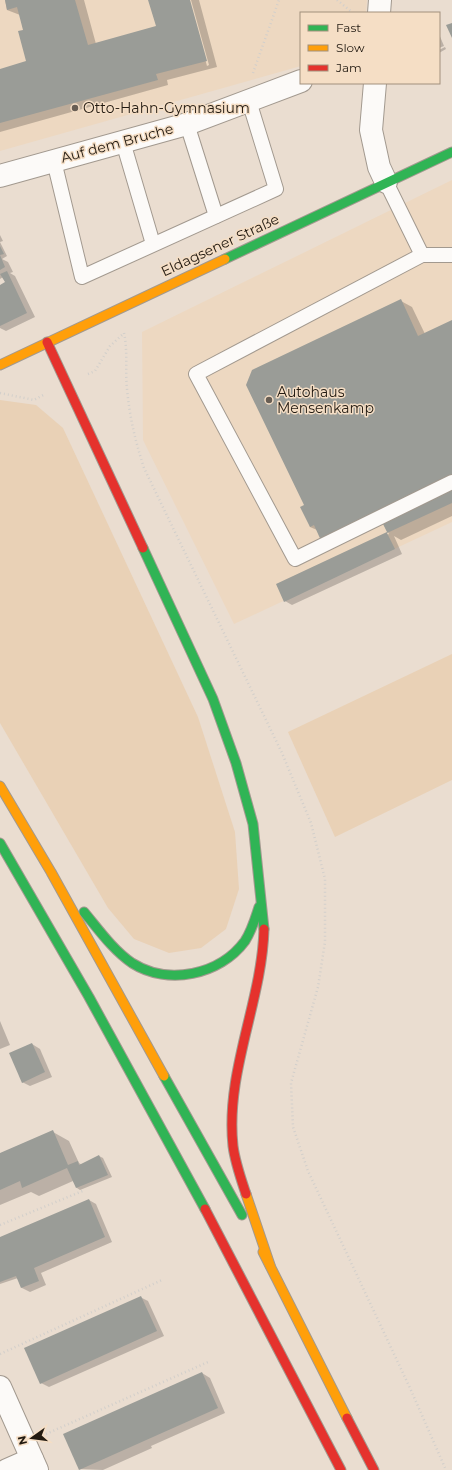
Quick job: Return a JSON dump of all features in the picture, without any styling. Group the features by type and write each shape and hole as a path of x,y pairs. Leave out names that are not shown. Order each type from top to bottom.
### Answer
{"main road":[{"name":"Eldagsener Straße","path":"0,365 452,152"},
{"path":"47,342 213,699 236,763 254,824 264,930 259,976 235,1080 232,1111 233,1147 241,1180 270,1265"},
{"path":"0,786 51,872 270,1265 374,1470"},
{"path":"0,843 51,929 235,1265 341,1470"},
{"path":"51,872 119,954 141,968 167,975 193,974 218,965 238,949 253,927 260,902 260,876"}],"street":[{"path":"379,12 380,0"},
{"name":"Auf dem Bruche","path":"0,176 187,124 300,81"},
{"path":"375,84 371,130 380,167 386,182"},
{"path":"0,1387 34,1464 7,1470"}],"lane":[{"path":"54,161 82,278 153,244 276,189 246,102"},
{"path":"187,124 216,216"},
{"path":"123,142 153,244"},
{"path":"386,182 422,255"},
{"path":"452,255 422,255 196,374 295,559 452,482"}],"path":[{"path":"246,102 279,0"},
{"path":"337,0 352,12"},
{"path":"0,393 34,400 66,383"},
{"path":"0,1225 85,1190"},
{"path":"0,1354 162,1280"},
{"path":"43,1436 208,1362"}],"shaded area":[{"name":"Otto-Hahn-Gymnasium","path":"0,0 367,0 366,12 300,12 300,66 0,151"},
{"path":"452,180 452,522 234,624 143,440 142,332"},
{"path":"0,400 36,405 63,428 198,717 235,832 239,889 226,929 201,948 169,953 134,939 108,908 0,723"},
{"path":"452,654 452,780 335,837 288,732"}],"building":[{"path":"5,0 75,0 88,45 156,26 148,0 190,0 207,61 156,74 158,80 0,123 0,69 26,61 18,31 23,30 17,7 7,10"},
{"path":"452,23 452,38 446,25"},
{"path":"0,246 4,254 0,255"},
{"path":"0,255 5,267 0,270"},
{"path":"7,271 27,313 0,326 0,285 5,282 0,274"},
{"path":"401,299 418,336 452,320 452,503 387,533 395,549 284,602 276,584 387,532 380,518 323,545 314,525 310,527 300,507 304,505 246,385 252,370"},
{"path":"32,1043 45,1072 22,1083 9,1053"},
{"path":"53,1130 68,1165 78,1161 79,1165 99,1155 108,1175 76,1188 67,1168 22,1188 20,1181 0,1190 0,1153"},
{"path":"89,1199 105,1237 34,1268 39,1281 21,1288 16,1276 0,1282 0,1237"},
{"path":"141,1296 157,1331 40,1384 24,1348"},
{"path":"202,1372 218,1408 79,1470 63,1434"}],"traffic: fast":[{"path":"225,259 452,152"},
{"path":"143,548 213,699 236,763 253,824 264,929"},
{"path":"0,843 89,997 205,1209"},
{"path":"84,912 112,946 132,963 146,970 161,974 177,975 208,969 222,962 234,953 245,941 259,907"},
{"path":"164,1076 242,1215"}],"traffic: slow":[{"path":"0,365 225,259"},
{"path":"0,786 51,872 164,1076"},
{"path":"246,1194 270,1265"},
{"path":"263,1252 347,1418"}],"traffic: jam":[{"path":"47,342 143,548"},
{"path":"246,1194 234,1152 232,1118 234,1091 257,983 262,956 264,929"},
{"path":"205,1209 341,1470"},
{"path":"347,1418 374,1470"}],"place":[{"name":"Otto-Hahn-Gymnasium","path":"75,108"},
{"name":"Autohaus Mensenkamp","path":"269,400"}]}
